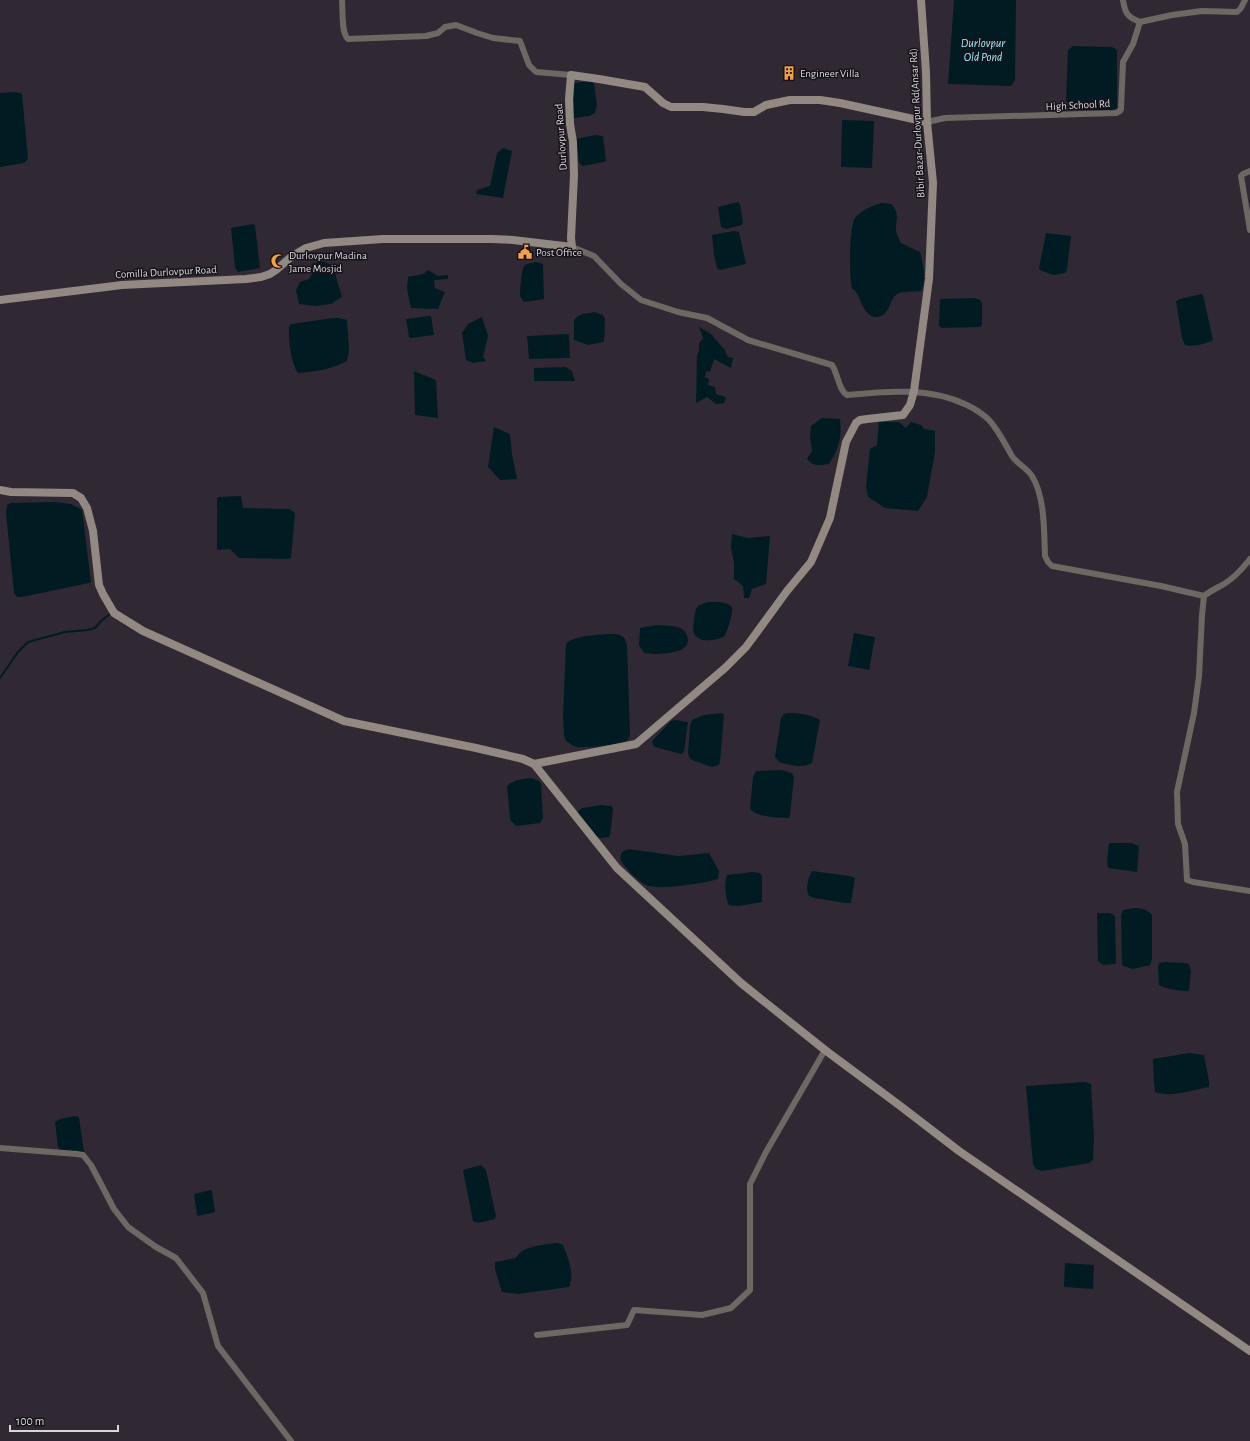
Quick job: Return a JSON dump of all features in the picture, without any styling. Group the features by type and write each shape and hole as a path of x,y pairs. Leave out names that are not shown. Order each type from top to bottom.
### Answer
{"street":[{"path":"342,0 344,32 348,40 426,36 438,33 445,27 456,25 493,38 520,41 529,65 536,72 571,75 645,87 663,104 671,107 723,108 744,112 754,112 766,105 790,100 820,100 927,122"},
{"name":"Bibir Bazar-Durlovpur Rd(Ansar Rd)","path":"534,764 636,744 725,668 746,647 787,591 811,562 830,518 846,442 856,423 860,420 903,415 910,406 914,392 929,279 933,183 927,122 926,72 921,0"},
{"path":"1123,0 1125,11 1133,19 1140,22 1202,11 1237,12 1245,0"},
{"name":"High School Rd","path":"927,122 944,118 1116,113 1121,109 1123,62 1133,44 1140,22"},
{"name":"Durlovpur Road","path":"571,75 569,99 574,175 571,238 572,247"},
{"path":"1250,171 1241,176 1250,230"},
{"name":"Comilla Durlovpur Road","path":"0,300 122,285 261,277 276,270 291,257 306,248 324,243 382,239 492,239 572,247"},
{"path":"572,247 594,256 621,284 641,300 678,312 707,318 748,340 832,365 836,372 841,390 847,395 914,392 957,400 979,412 997,429 1014,459 1031,474 1036,485 1042,510 1045,556 1052,566 1161,586 1204,596"},
{"path":"0,490 11,492 73,493 81,498 87,508 93,531 99,585 103,594 114,613 142,630 344,721 476,748 523,759 534,764 617,868 741,983 825,1050 900,1105 959,1151 1250,1351"},
{"path":"1250,559 1242,570 1225,584 1212,590 1204,596 1199,676 1194,713 1177,792 1178,824 1185,844 1187,880 1250,891"},
{"path":"538,1335 628,1326 634,1310 702,1315 731,1308 750,1290 750,1184 766,1152 825,1050"},
{"path":"0,1148 77,1154 84,1157 91,1165 114,1209 128,1227 156,1247 176,1258 203,1294 218,1346 291,1441"}],"water":[{"name":"Durlovpur Old Pond","path":"954,0 1016,0 1015,80 1011,86 948,84"},
{"path":"1073,46 1112,47 1117,50 1117,108 1112,110 1080,110 1066,101 1068,50"},
{"path":"591,81 594,83 597,105 595,113 589,116 574,118 574,83"},
{"path":"13,92 22,94 28,159 24,163 0,167 0,93"},
{"path":"842,120 874,121 872,168 841,167"},
{"path":"595,135 603,136 606,161 582,166 579,162 576,139"},
{"path":"503,148 512,151 503,198 476,194 477,190 490,186 497,153"},
{"path":"738,202 740,204 743,222 742,225 726,229 721,227 718,207"},
{"path":"881,203 891,204 896,210 896,231 901,243 920,252 924,282 921,291 897,294 886,312 881,316 876,317 872,316 866,311 856,292 852,288 850,274 850,252 853,223 855,218 863,211"},
{"path":"253,224 255,225 260,268 238,272 235,267 231,228"},
{"path":"734,231 739,232 746,264 720,270 717,268 714,255 712,235"},
{"path":"1046,233 1071,236 1067,270 1065,273 1053,275 1040,270 1039,268"},
{"path":"323,261 331,265 340,265 340,268 334,270 342,297 331,304 316,306 299,304 296,290 300,282 309,279 314,270 311,264"},
{"path":"536,262 543,264 544,299 524,302 520,293 523,268 527,264"},
{"path":"428,270 438,276 448,275 448,279 434,280 435,288 445,292 438,309 411,308 407,289 408,277 423,274"},
{"path":"1201,294 1203,295 1213,340 1199,345 1185,345 1182,338 1176,301"},
{"path":"975,298 980,300 982,303 981,327 942,328 939,326 940,299"},
{"path":"594,312 603,315 605,319 604,342 588,345 574,340 575,318 582,314"},
{"path":"431,316 434,335 409,337 406,319"},
{"path":"482,317 488,336 483,357 486,361 473,363 466,360 462,333 468,324"},
{"path":"333,318 347,320 349,351 347,361 324,370 298,373 290,351 289,327 291,324"},
{"path":"699,327 711,334 724,349 728,357 733,358 731,368 714,359 710,372 706,371 705,377 709,379 708,385 715,387 716,394 726,397 724,403 716,404 707,397 696,403 697,355 699,343 703,338"},
{"path":"569,334 570,358 529,359 527,336"},
{"path":"566,367 572,371 575,381 534,381 534,368"},
{"path":"414,371 436,380 438,418 415,415"},
{"path":"822,418 840,419 841,432 837,448 829,464 817,465 807,459 812,451 810,438 811,426"},
{"path":"879,422 899,422 906,428 911,422 921,425 924,429 935,431 935,452 927,497 918,511 885,508 868,497 866,486 870,449 877,445"},
{"path":"494,427 510,434 517,479 500,480 488,467"},
{"path":"241,496 243,508 289,509 295,513 291,558 239,558 230,549 217,550 217,499 218,497"},
{"path":"55,502 71,504 82,510 91,582 17,597 14,593 6,513 7,505 10,503"},
{"path":"732,534 748,538 770,536 766,584 752,589 749,598 744,598 743,586 734,579 734,563 731,548"},
{"path":"709,602 729,604 732,608 732,612 725,636 711,640 701,640 697,638 693,629 695,611 701,604"},
{"path":"657,625 681,628 687,635 687,645 681,650 671,653 644,653 639,645 640,628"},
{"path":"854,633 875,637 869,670 848,666"},
{"path":"610,634 622,636 627,645 630,733 628,740 612,745 576,747 566,741 564,736 563,715 566,644 569,641 580,637"},
{"path":"722,713 724,715 719,765 712,767 692,760 689,757 688,752 690,726 692,720 704,715"},
{"path":"784,714 809,715 820,720 812,763 808,765 796,766 779,762 775,757 781,718"},
{"path":"675,720 688,722 684,752 681,754 655,747 652,741 671,721"},
{"path":"781,770 792,773 794,777 789,818 761,815 752,811 750,808 753,777 756,771"},
{"path":"531,778 539,781 541,784 543,818 540,823 516,826 510,818 507,786 521,779"},
{"path":"601,805 612,806 613,810 610,835 609,837 601,838 596,837 577,812 582,808"},
{"path":"1109,843 1131,843 1139,846 1137,872 1108,868 1107,861"},
{"path":"629,849 678,856 709,853 719,871 718,879 670,887 652,887 646,885 632,874 621,861 620,857 622,853"},
{"path":"812,871 855,878 851,903 809,896 807,890 809,877"},
{"path":"752,872 760,873 762,876 762,902 739,906 729,905 725,890 727,875"},
{"path":"1134,908 1144,909 1152,915 1152,959 1150,965 1133,969 1123,966 1122,963 1121,915 1123,910"},
{"path":"1097,913 1110,913 1115,916 1115,964 1103,965 1098,961"},
{"path":"1159,963 1189,964 1191,971 1189,991 1169,989 1159,985"},
{"path":"1189,1053 1204,1055 1209,1087 1175,1094 1162,1094 1155,1092 1153,1059"},
{"path":"1085,1082 1091,1084 1094,1138 1093,1160 1089,1163 1042,1171 1036,1169 1033,1164 1026,1086"},
{"path":"75,1116 79,1117 83,1153 61,1151 58,1147 55,1122 60,1119"},
{"path":"481,1165 486,1170 496,1216 495,1219 478,1223 473,1221 463,1170"},
{"path":"211,1190 215,1212 198,1216 194,1194"},
{"path":"557,1243 563,1245 569,1260 571,1282 569,1287 518,1294 502,1292 495,1269 495,1262 516,1258 523,1250 528,1248"},
{"path":"1065,1263 1094,1265 1093,1289 1064,1287"}],"waterway":[{"path":"0,678 18,652 28,642 65,632 95,628 110,614"}],"place":[{"name":"Engineer Villa","path":"789,73"},
{"name":"Post Office","path":"525,252"},
{"name":"Durlovpur Madina Jame Mosjid","path":"278,261"}]}
